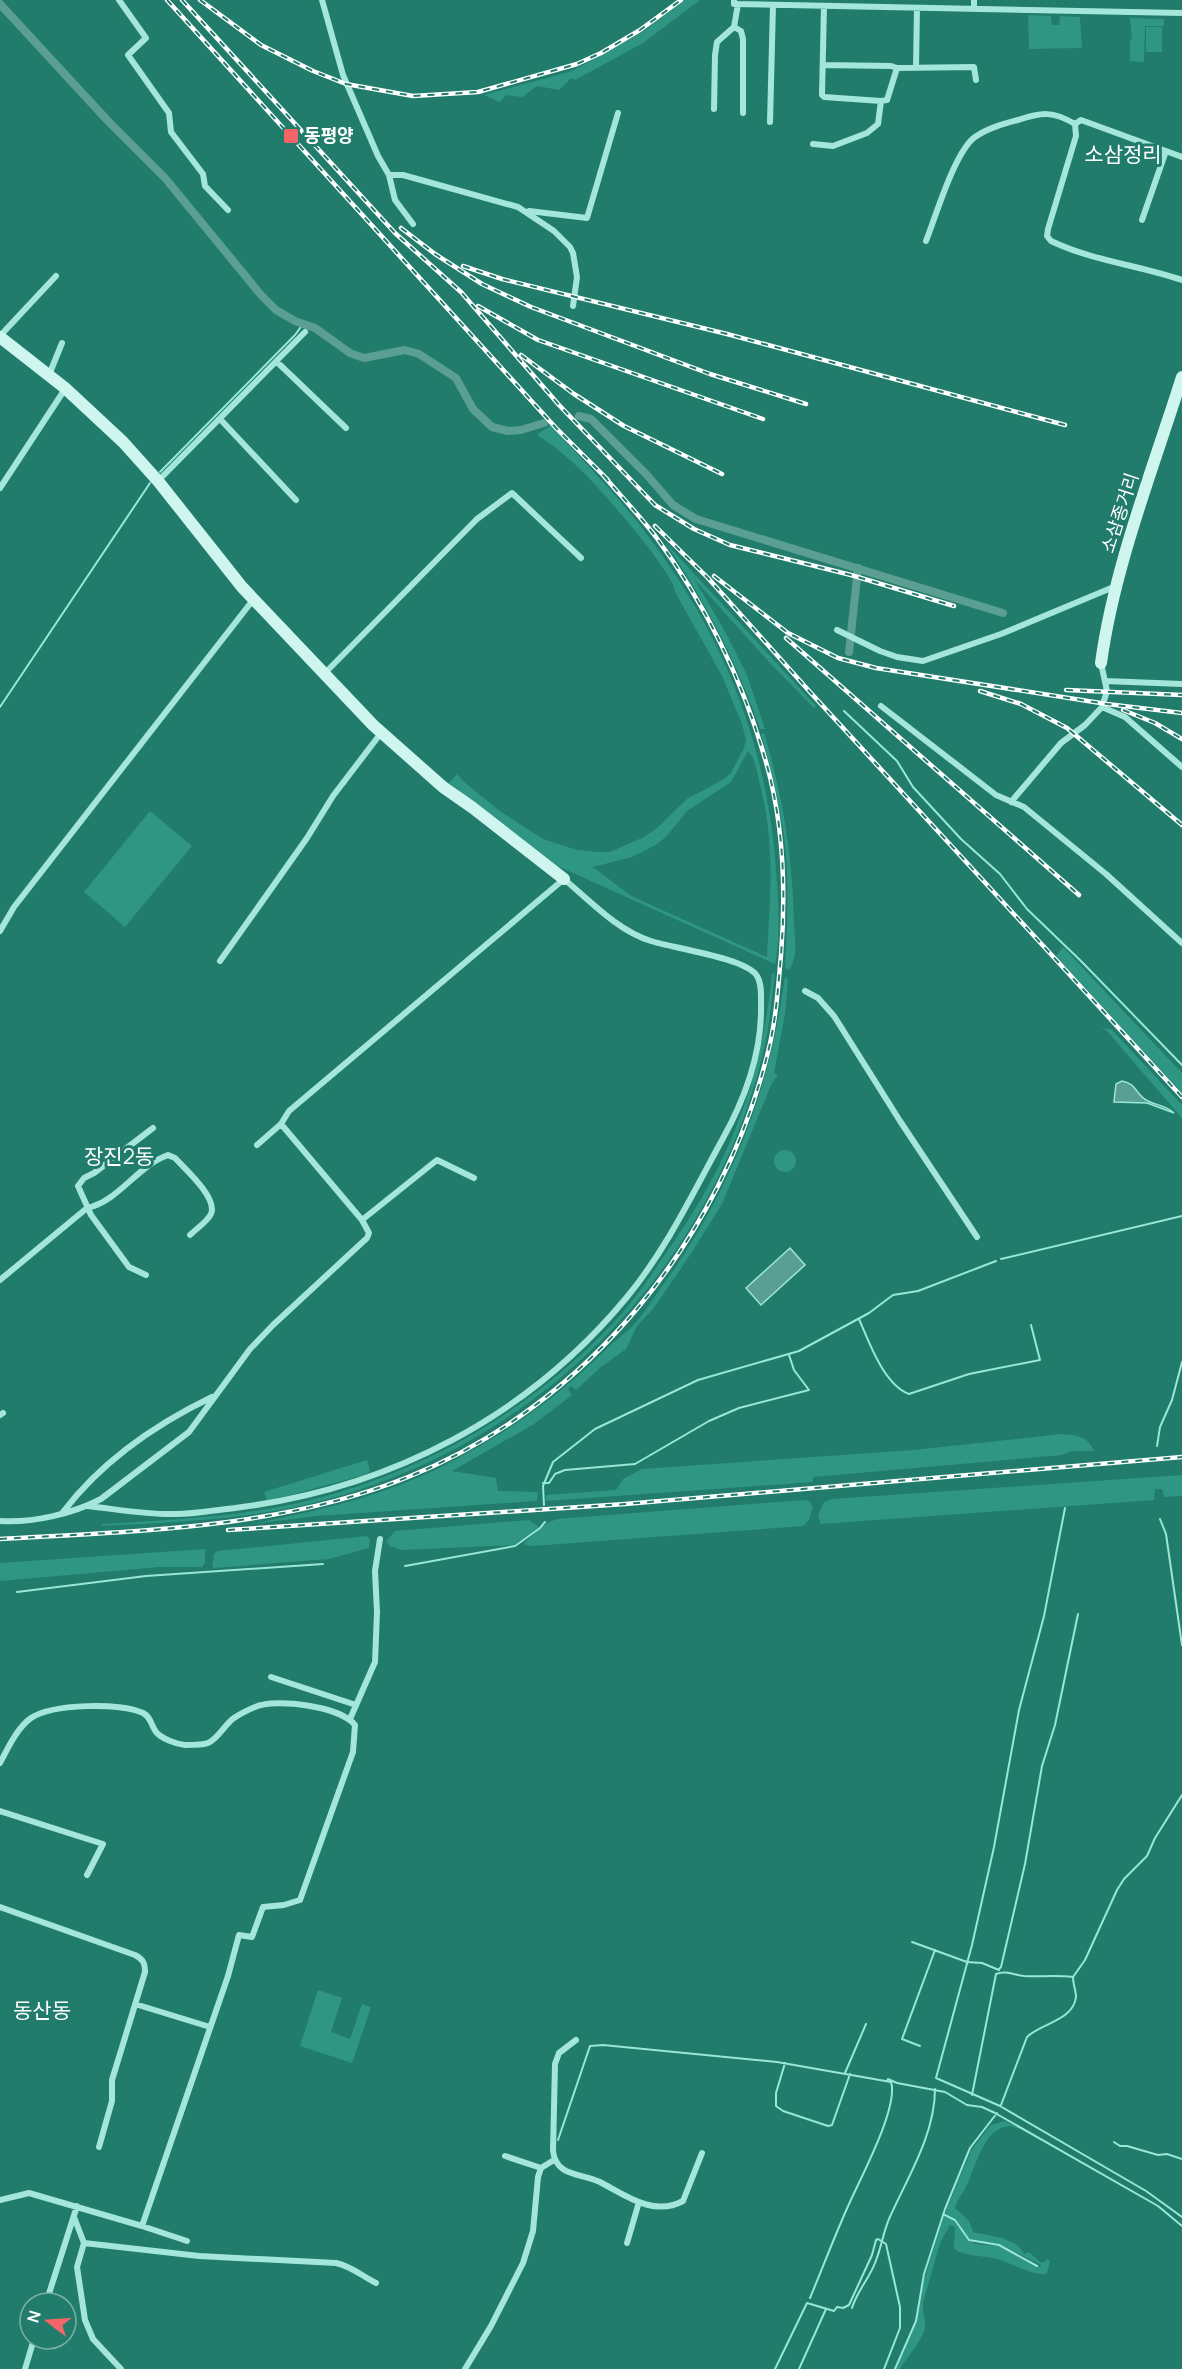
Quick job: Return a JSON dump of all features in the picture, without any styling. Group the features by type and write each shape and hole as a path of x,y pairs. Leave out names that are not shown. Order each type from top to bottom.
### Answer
{"street":[{"path":"119,0 146,38 128,55 169,113 171,132 203,174 205,186 228,210"},
{"path":"322,0 343,75 378,156 389,175 395,200 413,224"},
{"path":"974,0 974,9"},
{"path":"714,109 717,42 734,27 736,2 774,5 1182,13"},
{"path":"770,122 774,5"},
{"path":"824,6 822,89 825,97 887,100 897,68"},
{"path":"916,67 918,8"},
{"path":"734,27 741,31 743,39 743,113"},
{"path":"823,65 897,68 974,67 976,80"},
{"path":"813,144 833,146 867,133 879,122 881,101"},
{"path":"389,175 403,175 525,210 587,218 618,113"},
{"path":"926,241 958,161 972,138 985,130 1050,113 1075,124"},
{"path":"1075,124 1081,120 1182,157"},
{"path":"1075,124 1076,136 1047,236 1051,241 1096,259 1156,271 1182,280"},
{"path":"1142,220 1166,151"},
{"path":"525,210 554,231 570,247 577,277 573,306"},
{"path":"56,276 0,337 65,388 123,442 158,481 254,600 381,733 443,787 632,932 650,941 716,957 752,970 758,977 761,989 759,1041 738,1110 670,1235 628,1295 580,1346 527,1391 445,1446 384,1472 322,1492 286,1501 175,1514 87,1506"},
{"path":"158,481 305,332"},
{"path":"49,375 62,343"},
{"path":"277,362 346,428"},
{"name":"소삼종거리","path":"1101,663 1117,585 1182,377"},
{"path":"0,489 65,388"},
{"path":"220,419 296,500"},
{"path":"323,674 477,519 512,493 580,558"},
{"path":"837,630 880,651 923,661 1001,634 1117,585"},
{"path":"0,931 21,898 254,600"},
{"path":"1011,802 1061,742 1085,725 1102,707 1107,692 1101,663"},
{"path":"1105,681 1182,684"},
{"path":"881,706 996,795 1024,807 1106,874 1182,943"},
{"path":"1102,707 1125,717 1182,767"},
{"path":"220,961 307,838 333,796 381,733"},
{"path":"256,1145 281,1124 289,1111 564,879"},
{"path":"805,991 818,998 834,1016 977,1237"},
{"path":"0,1521 41,1518 87,1506 101,1499 189,1432 250,1349 367,1238 369,1233 362,1220 281,1124"},
{"path":"146,1275 129,1267 87,1208 86,1200 78,1186 84,1178 94,1173 153,1128"},
{"path":"0,1280 87,1208 97,1206 155,1159 168,1155 176,1158 210,1200 212,1209 210,1216 190,1235"},
{"path":"362,1220 437,1160 474,1178"},
{"path":"63,1512 83,1486 145,1433 176,1414 214,1396"},
{"path":"350,1719 375,1662 377,1612 375,1571 380,1539"},
{"path":"271,1677 356,1705"},
{"path":"0,1763 15,1736 32,1718 63,1709 98,1705 132,1709 148,1716 157,1732 166,1739 184,1745 208,1743 234,1718 257,1706 290,1704 324,1708 350,1719 355,1725 353,1752 300,1900 284,1905 263,1907 252,1937 239,1935 142,2226"},
{"path":"0,1811 103,1844 87,1875"},
{"path":"0,1907 141,1958 145,1964 145,1972 112,2080 112,2101 99,2147"},
{"path":"135,2004 210,2027"},
{"path":"576,2040 559,2053 556,2059 552,2137 554,2160 562,2171 599,2182 627,2199 660,2207 683,2201 702,2153"},
{"path":"506,2156 541,2168"},
{"path":"465,2369 491,2326 523,2263 533,2231 535,2192 541,2168 554,2160"},
{"path":"0,2200 29,2193 187,2241"},
{"path":"627,2243 639,2202"},
{"path":"50,2291 77,2206"},
{"path":"74,2217 84,2243 78,2267 85,2320 93,2338 121,2369"},
{"path":"84,2243 199,2256 345,2265 358,2275 376,2283"},
{"path":"25,2369 30,2351"}],"green space":[{"path":"685,0 700,0 643,43 575,80 571,78 559,90 537,86 522,97 506,95 500,102 484,95 572,71 641,33"},
{"path":"1028,15 1051,16 1052,25 1059,25 1060,16 1080,17 1082,48 1029,49"},
{"path":"1130,18 1164,19 1164,26 1145,26 1144,62 1130,61 1130,40 1132,40"},
{"path":"1146,27 1162,27 1162,52 1146,52"},
{"path":"551,426 639,524 690,598 730,675 758,757 767,801 774,846 778,905 775,964 551,863 449,783 457,774 501,812 543,839 577,850 610,852 644,837 657,828 687,799 724,779 731,773 744,748 746,740 742,724 722,676 663,568 619,511 591,480 561,452 538,436","holes":["748,751 754,761 764,804 770,848 767,957 631,896 593,867 632,857 654,846 666,837 687,811 731,782"]},
{"path":"665,542 816,706 814,708 695,580 747,675 765,729 760,729 719,632"},
{"path":"764,733 777,780 789,852 795,948 794,960 789,970 785,968 787,864 781,817 761,734"},
{"path":"150,811 192,846 125,927 84,892"},
{"path":"1063,947 1182,1073 1182,1093 1056,956"},
{"path":"775,972 762,1058 736,1138 699,1213 653,1282 598,1344 535,1398 466,1443 390,1479 309,1504 232,1517 102,1526 102,1524 252,1511 340,1492 379,1479 453,1445 522,1403 554,1378 585,1351 628,1306 648,1280 708,1187 738,1121 750,1087 760,1051 772,974"},
{"path":"785,976 788,980 785,1014 774,1073 778,1075 772,1083 722,1204 688,1258 653,1309 637,1326 626,1349 601,1367 576,1390 571,1386 568,1389 572,1395 534,1424 452,1471 496,1478 498,1491 538,1492 537,1501 317,1516 251,1524 356,1500 417,1478 459,1458 538,1408 632,1327 687,1250 708,1214 744,1138 769,1059"},
{"path":"1101,1027 1112,1030 1182,1105 1182,1118 1106,1030"},
{"path":"785,1150 793,1153 796,1161 793,1169 785,1172 777,1169 774,1161 777,1153"},
{"path":"1061,1434 1085,1439 1094,1451 1072,1451 1062,1455 813,1477 813,1482 546,1501 546,1495 616,1490 623,1479 642,1469 914,1450"},
{"path":"367,1460 370,1471 364,1475 276,1499 267,1500 264,1492"},
{"path":"1182,1475 1182,1496 1164,1497 1162,1489 1155,1489 1154,1500 821,1524 818,1515 824,1502 832,1499"},
{"path":"809,1501 813,1507 809,1520 803,1526 532,1546 524,1543 547,1523 557,1519"},
{"path":"529,1520 538,1528 514,1545 402,1550 390,1546 386,1541 395,1531"},
{"path":"367,1536 370,1539 369,1548 329,1559 214,1568 212,1566 214,1554 218,1551"},
{"path":"205,1549 205,1563 202,1567 160,1567 0,1581 0,1563"},
{"path":"318,1990 342,1998 331,2032 350,2039 362,2004 371,2007 352,2063 300,2046"},
{"path":"1004,2121 1028,2132 1011,2126 1002,2128 987,2140 955,2208 969,2221 973,2232 1002,2238 1016,2244 1025,2254 1029,2252 1040,2262 1045,2262 1047,2259 1050,2261 1047,2273 1037,2273 998,2259 957,2251 954,2248 955,2227 950,2225 940,2243 923,2303 924,2332 900,2369 896,2369 917,2321 921,2291 944,2215 954,2220 968,2240 975,2244 998,2246 1041,2267 999,2244 976,2242 969,2239 956,2219 945,2213 972,2149 991,2125"}],"water":[{"path":"1122,1081 1131,1085 1144,1099 1168,1108 1174,1113 1147,1103 1114,1102 1116,1084"},
{"path":"790,1248 805,1265 761,1305 746,1288"}],"waterway":[{"path":"0,4 108,121 165,178 261,295 276,310 295,321 315,328 350,353 364,358 405,350 419,354 456,378 473,409 492,427 508,431 521,430 544,423"},
{"path":"160,472 295,335 303,324"},
{"path":"579,416 591,419 647,475 673,505 696,519 1003,613"},
{"path":"0,707 150,483"},
{"path":"849,652 858,568"},
{"path":"844,711 897,761 913,787 961,839 1000,874 1027,909 1182,1065"},
{"path":"1001,1259 1182,1216"},
{"path":"544,1505 543,1486 553,1462 595,1429 698,1380 799,1351 869,1313 893,1295 918,1291 996,1261"},
{"path":"859,1319 878,1362 892,1382 909,1394 969,1374 1040,1360 1031,1325"},
{"path":"543,1483 549,1483 555,1474 565,1470 635,1464 709,1421 739,1408 809,1390 794,1370 789,1355"},
{"path":"1157,1446 1160,1427 1172,1400 1182,1362"},
{"path":"1065,1508 1044,1616 1019,1710 994,1847 972,1945 936,2078 1000,2106 1146,2191 1182,2217"},
{"path":"1160,1519 1166,1534 1182,1645"},
{"path":"405,1566 515,1546 545,1522"},
{"path":"17,1592 146,1576 323,1564"},
{"path":"999,1969 1025,1864 1042,1766 1055,1725 1078,1614"},
{"path":"1001,2105 1027,2037 1063,2017 1074,2005 1076,1997 1073,1977 1085,1960 1117,1890 1124,1879 1147,1856 1155,1838 1182,1795"},
{"path":"912,1942 967,1962 982,1963 999,1970"},
{"path":"920,2046 902,2039 935,1950"},
{"path":"972,2095 996,1974 1073,1977"},
{"path":"845,2073 866,2024"},
{"path":"558,2140 590,2046 603,2045 777,2062 891,2082 892,2093 884,2125 810,2298"},
{"path":"785,2063 776,2093 776,2106 783,2111 828,2126 832,2125 850,2074"},
{"path":"887,2081 888,2079 897,2083 945,2092 967,2105 982,2107 995,2113 1158,2206 1182,2226"},
{"path":"852,2308 877,2258 889,2219 925,2140 934,2106 935,2089"},
{"path":"895,2369 916,2321 924,2274 945,2209 970,2148 997,2113"},
{"path":"1114,2142 1120,2146 1158,2155 1167,2154 1182,2159"},
{"path":"943,2214 955,2220 969,2240 999,2245 1037,2266"},
{"path":"775,2369 807,2303 834,2311 837,2307 843,2308 849,2305 878,2239 886,2244 900,2307 900,2328 884,2369"},
{"path":"799,2369 826,2309"}],"railway":[{"path":"167,0 556,428 608,480"},
{"path":"182,0 395,233 461,292 559,405 655,505 694,529 730,545 851,575 954,606"},
{"path":"200,0 261,45 313,71 346,84 413,96 478,92 577,64 640,30 681,0"},
{"path":"401,228 435,254 482,284 531,307 710,374 806,404"},
{"path":"463,266 502,279 727,334 1065,425"},
{"path":"478,306 538,340 763,419"},
{"path":"521,355 574,394 624,426 722,474"},
{"path":"0,1539 155,1530 309,1508 408,1477 473,1446 534,1406 589,1360 638,1307 681,1249 718,1187 747,1121 773,1028 781,955 783,907 782,858 777,810 757,732 734,673 707,617 656,537 603,475"},
{"path":"655,526 708,578 1182,1097"},
{"path":"714,576 788,633 838,658 876,668 1107,704 1182,713"},
{"path":"786,638 1079,895"},
{"path":"1066,690 1182,695"},
{"path":"980,691 1021,704 1067,728 1182,825"},
{"path":"1123,710 1155,723 1182,739"},
{"path":"228,1530 625,1504 1182,1457"}],"place":[{"name":"동평양","path":"291,136"}],"district":[{"name":"소삼정리","path":"1123,155"},
{"name":"장진2동","path":"119,1157"},
{"name":"동산동","path":"42,2011"}]}
